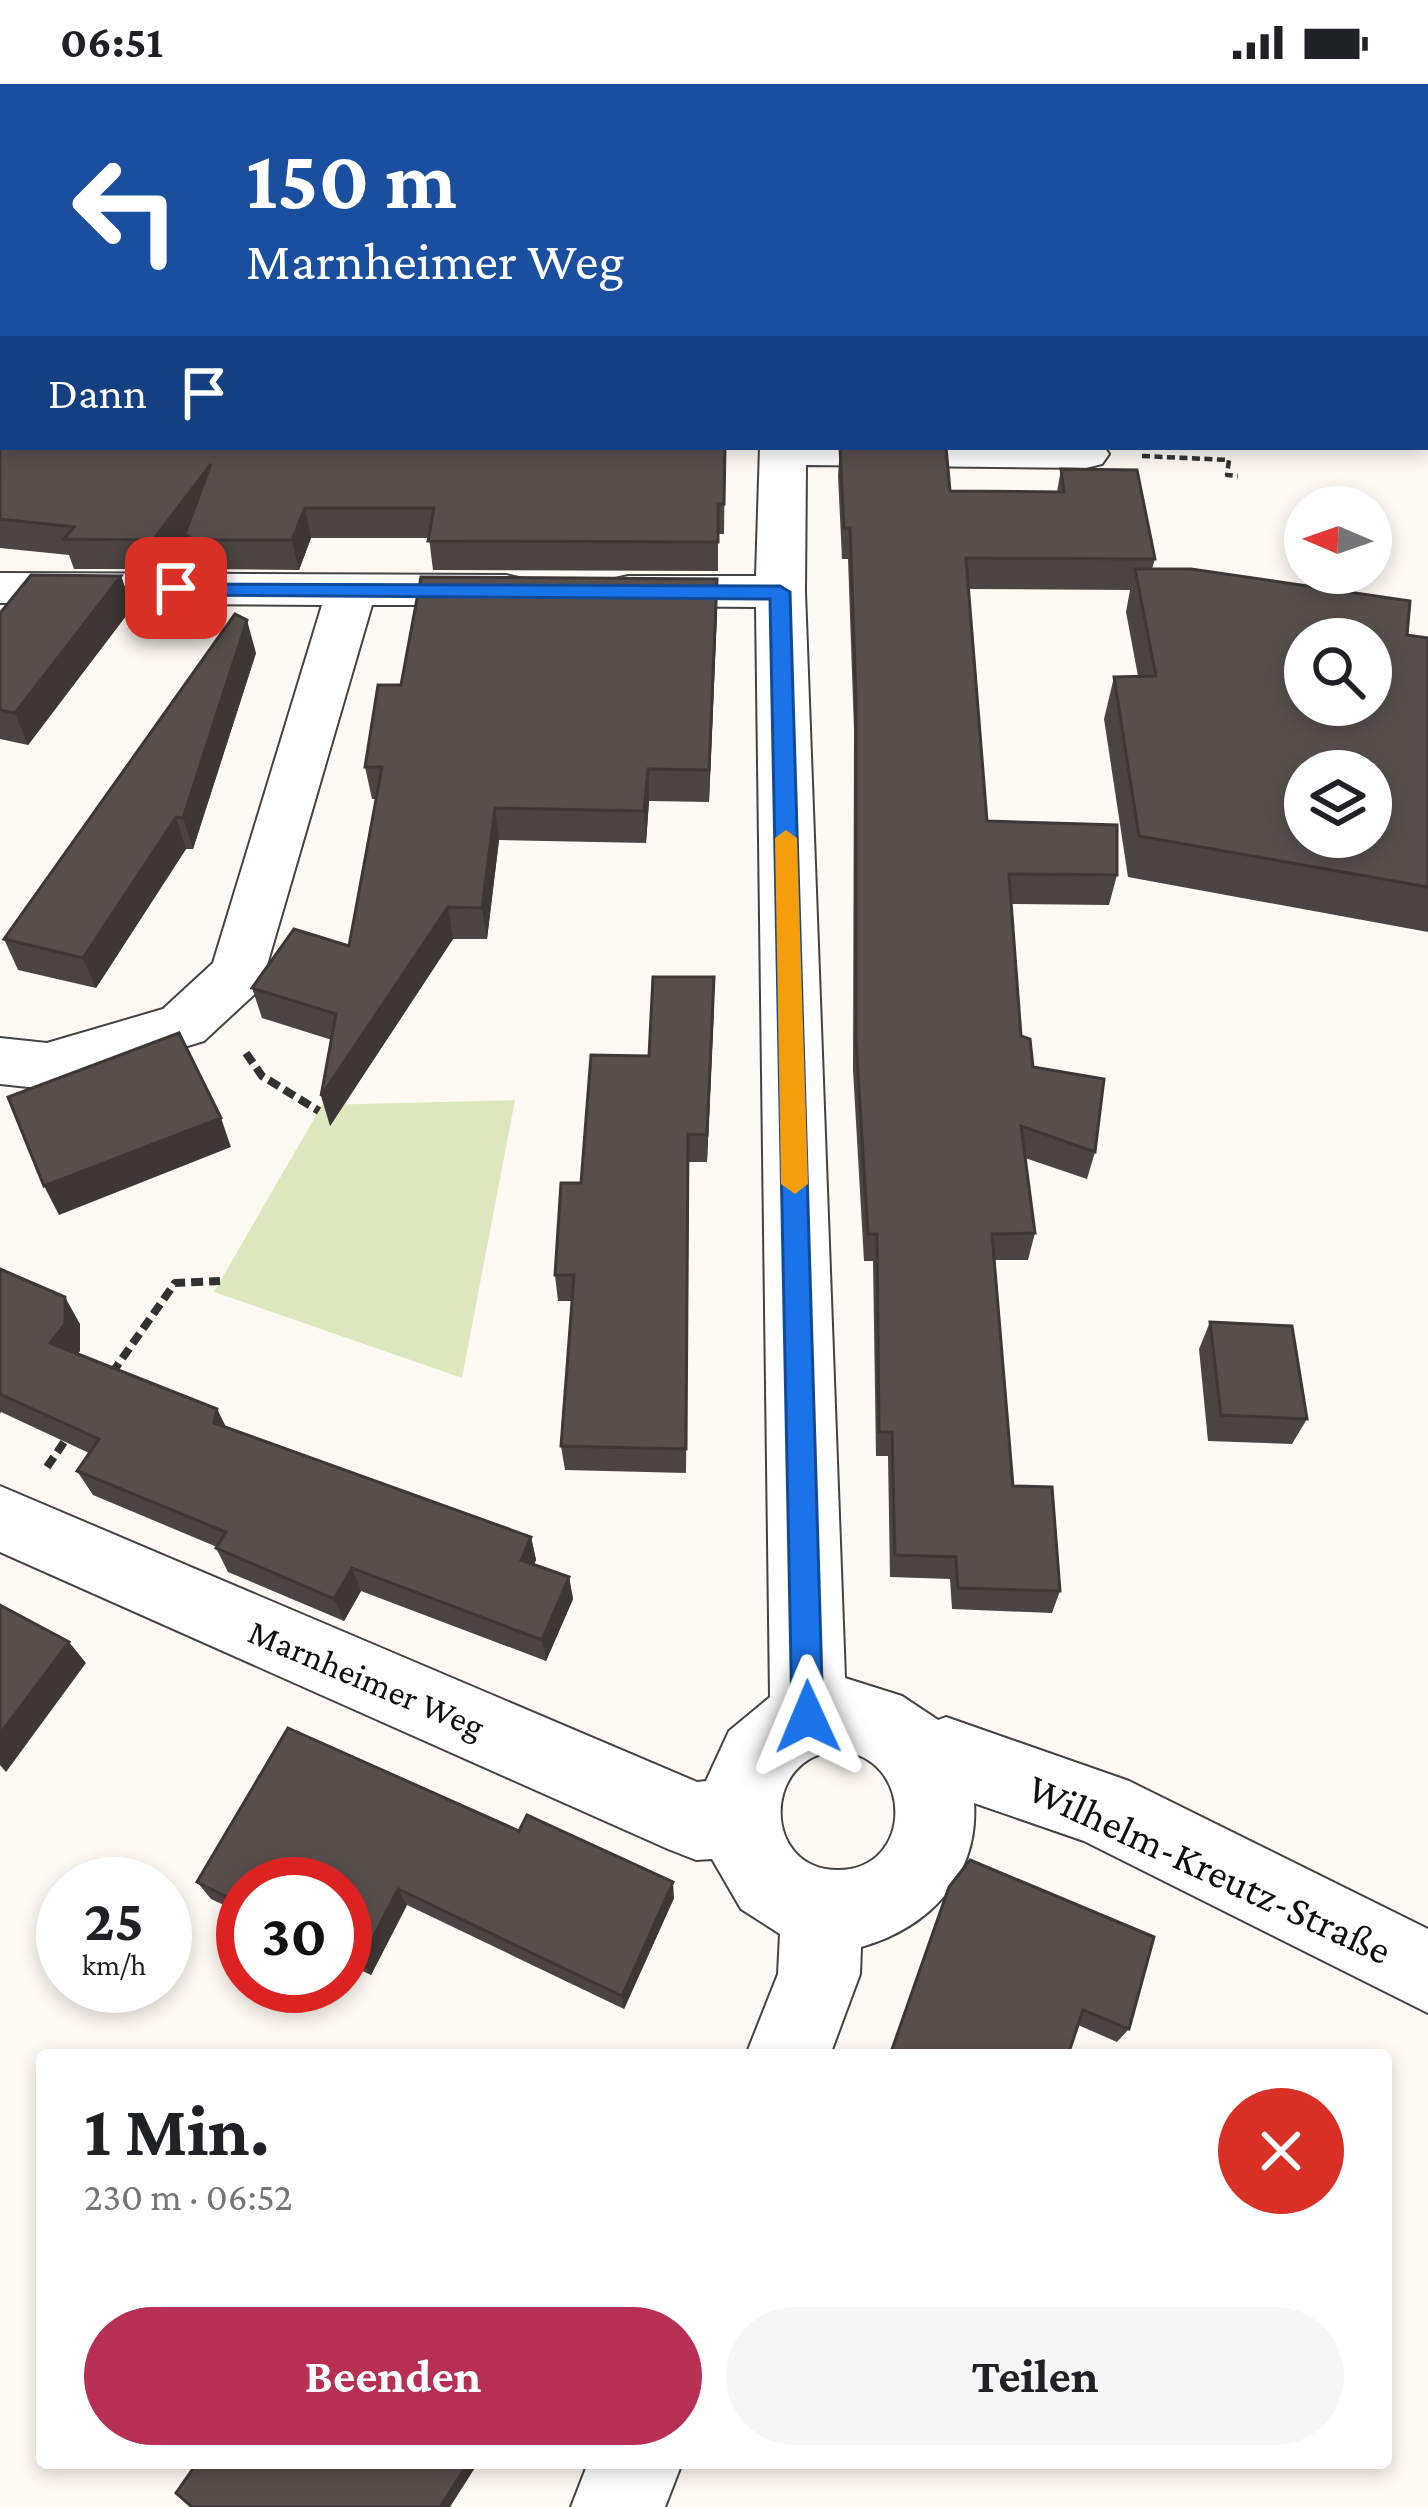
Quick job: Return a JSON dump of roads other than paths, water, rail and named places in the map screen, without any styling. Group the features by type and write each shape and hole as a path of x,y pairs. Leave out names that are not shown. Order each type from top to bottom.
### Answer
{"street":[{"path":"783,450 780,592 808,1717"},
{"path":"844,450 1086,454"},
{"path":"0,1061 47,1066 183,1025 238,974 352,588"},
{"path":"0,589 780,592"},
{"name":"Marnheimer Weg","path":"4,1520 696,1821 738,1818"},
{"path":"840,1714 872,1721 901,1738 922,1763 935,1795 936,1827 927,1859 907,1886 878,1904 821,1910 775,1885 746,1848 738,1818 743,1782 758,1754 780,1731 808,1717 840,1714"},
{"name":"Wilhelm-Kreutz-Straße","path":"922,1763 946,1755 1101,1808 1428,1972"},
{"path":"790,2049 819,1974 821,1910"},
{"path":"618,2507 632,2469"}]}
